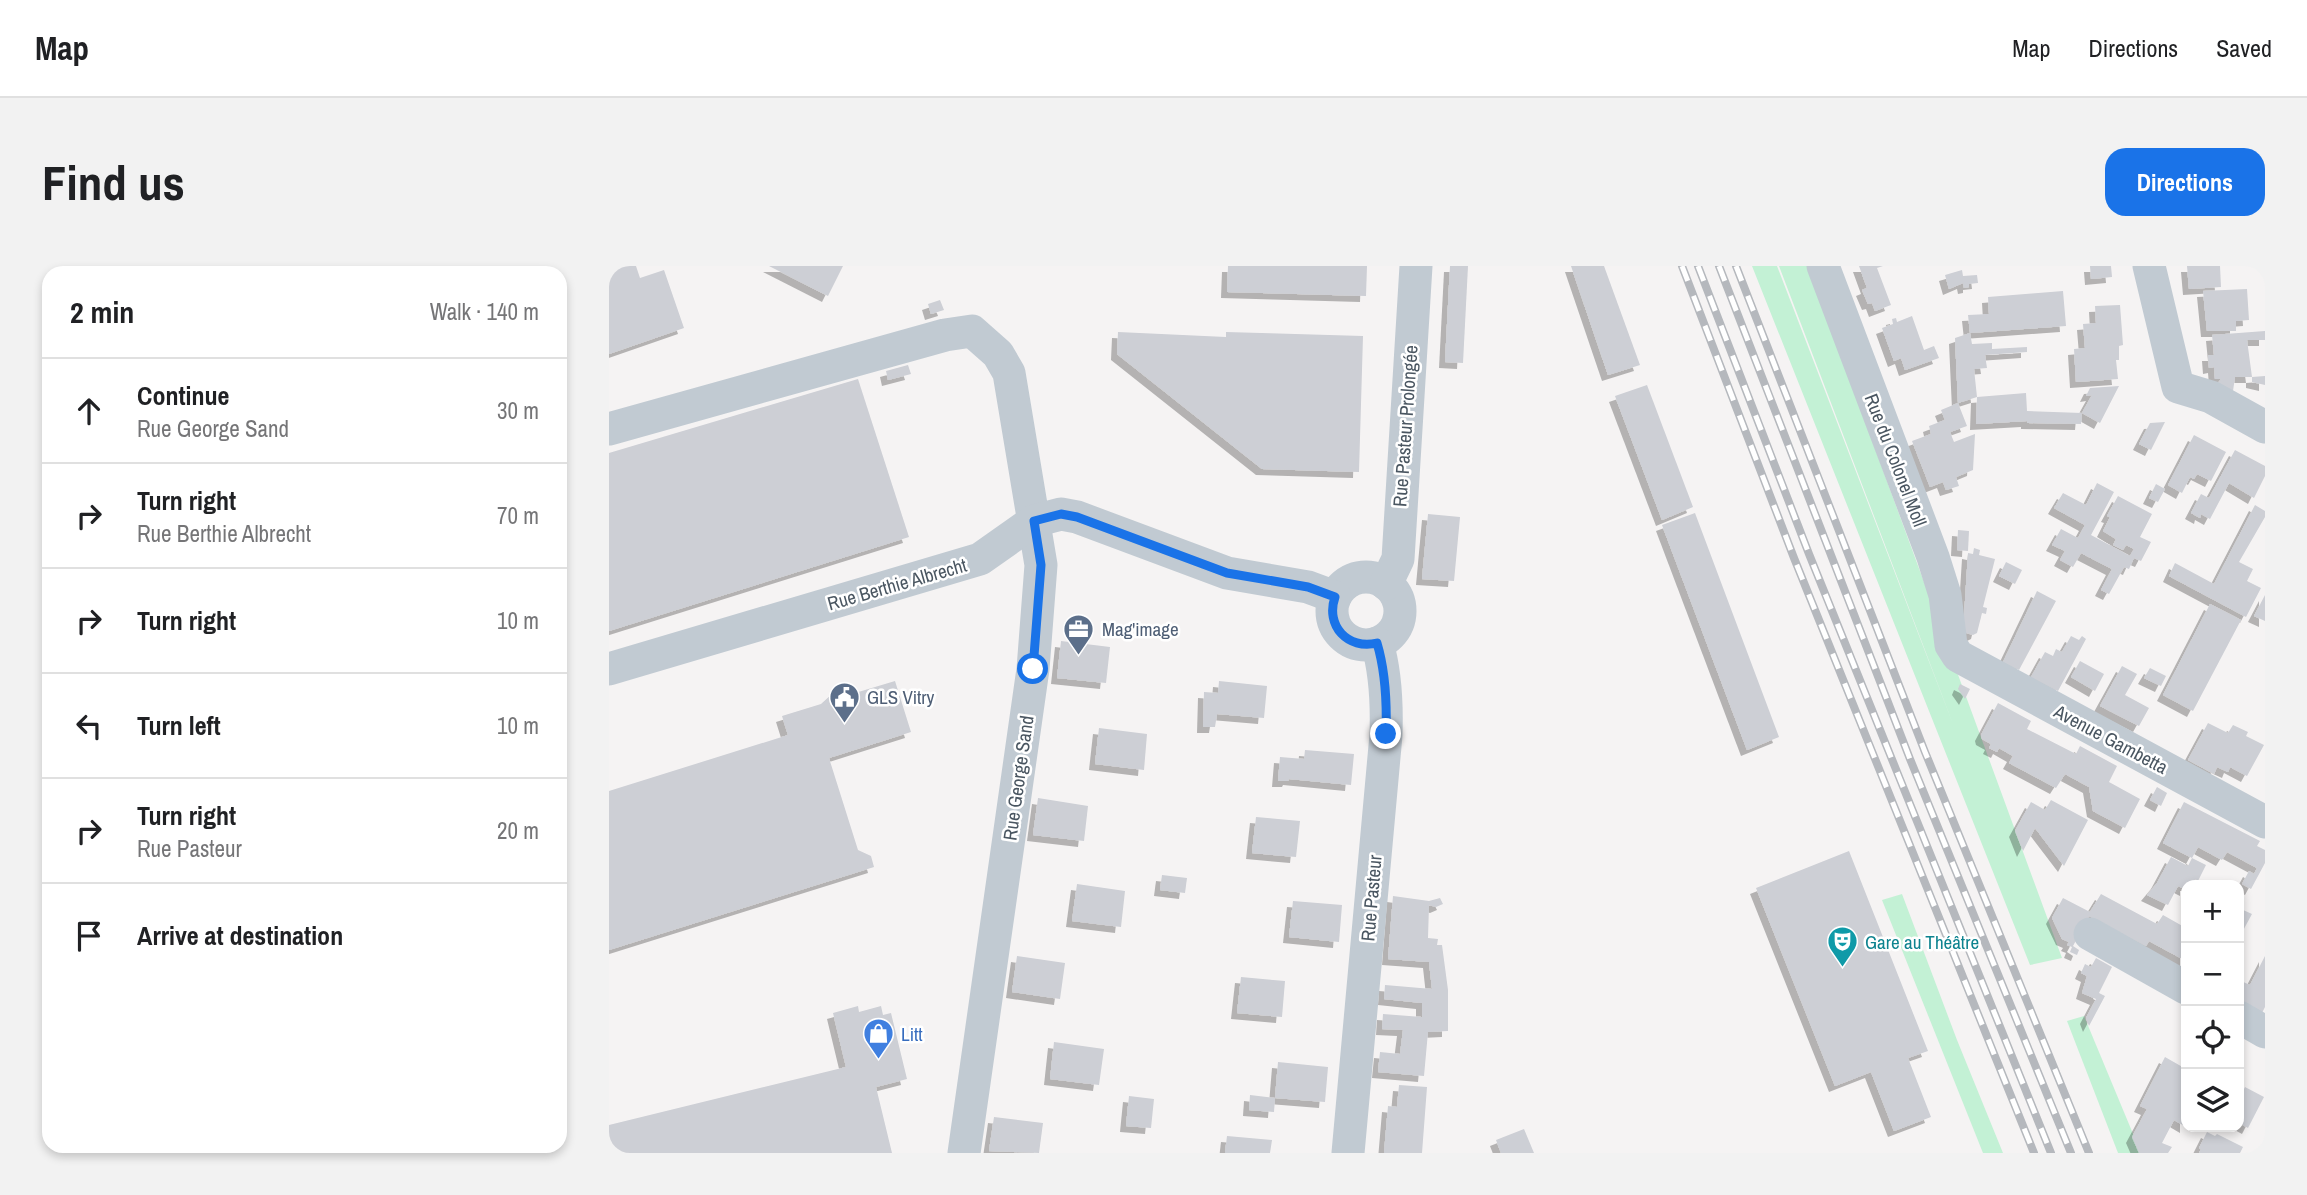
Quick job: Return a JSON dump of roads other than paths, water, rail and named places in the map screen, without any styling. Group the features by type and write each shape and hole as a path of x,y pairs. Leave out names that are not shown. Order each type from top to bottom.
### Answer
{"street":[{"name":"Rue Pasteur Prolongée","path":"1386,584 1398,559 1416,266"},
{"name":"Rue du Colonel Moll","path":"1823,266 1933,557 1945,595 1951,645 1958,656"},
{"path":"2149,266 2178,387 2211,397 2265,427"},
{"name":"Rue George Sand","path":"609,429 945,335 972,331 997,354 1009,373 1041,565 1033,669 964,1153"},
{"name":"Rue Berthie Albrecht","path":"609,669 980,559 1034,521 1061,514 1077,517 1227,573 1308,587 1335,597"},
{"path":"1364,577 1386,584 1398,600 1400,612 1395,629 1387,638 1377,643 1356,644 1342,636 1332,616 1339,590 1353,579 1364,577"},
{"name":"Rue Pasteur","path":"1348,1153 1386,734 1387,704 1382,660 1377,643"},
{"name":"Avenue Gambetta","path":"1958,656 2265,822"},
{"path":"2090,934 2181,985"},
{"path":"2244,1020 2265,1032"}],"railway":[{"path":"1682,266 1794,558 2034,1153"},
{"path":"1698,266 1809,554 2051,1153"},
{"path":"1719,266 1910,759 2071,1153"},
{"path":"1736,266 1925,752 2089,1153"}],"place":[{"name":"Mag'image","path":"1079,656"},
{"name":"GLS Vitry","path":"844,724"},
{"name":"Gare au Théâtre","path":"1842,969"},
{"name":"Litt","path":"878,1061"}]}
